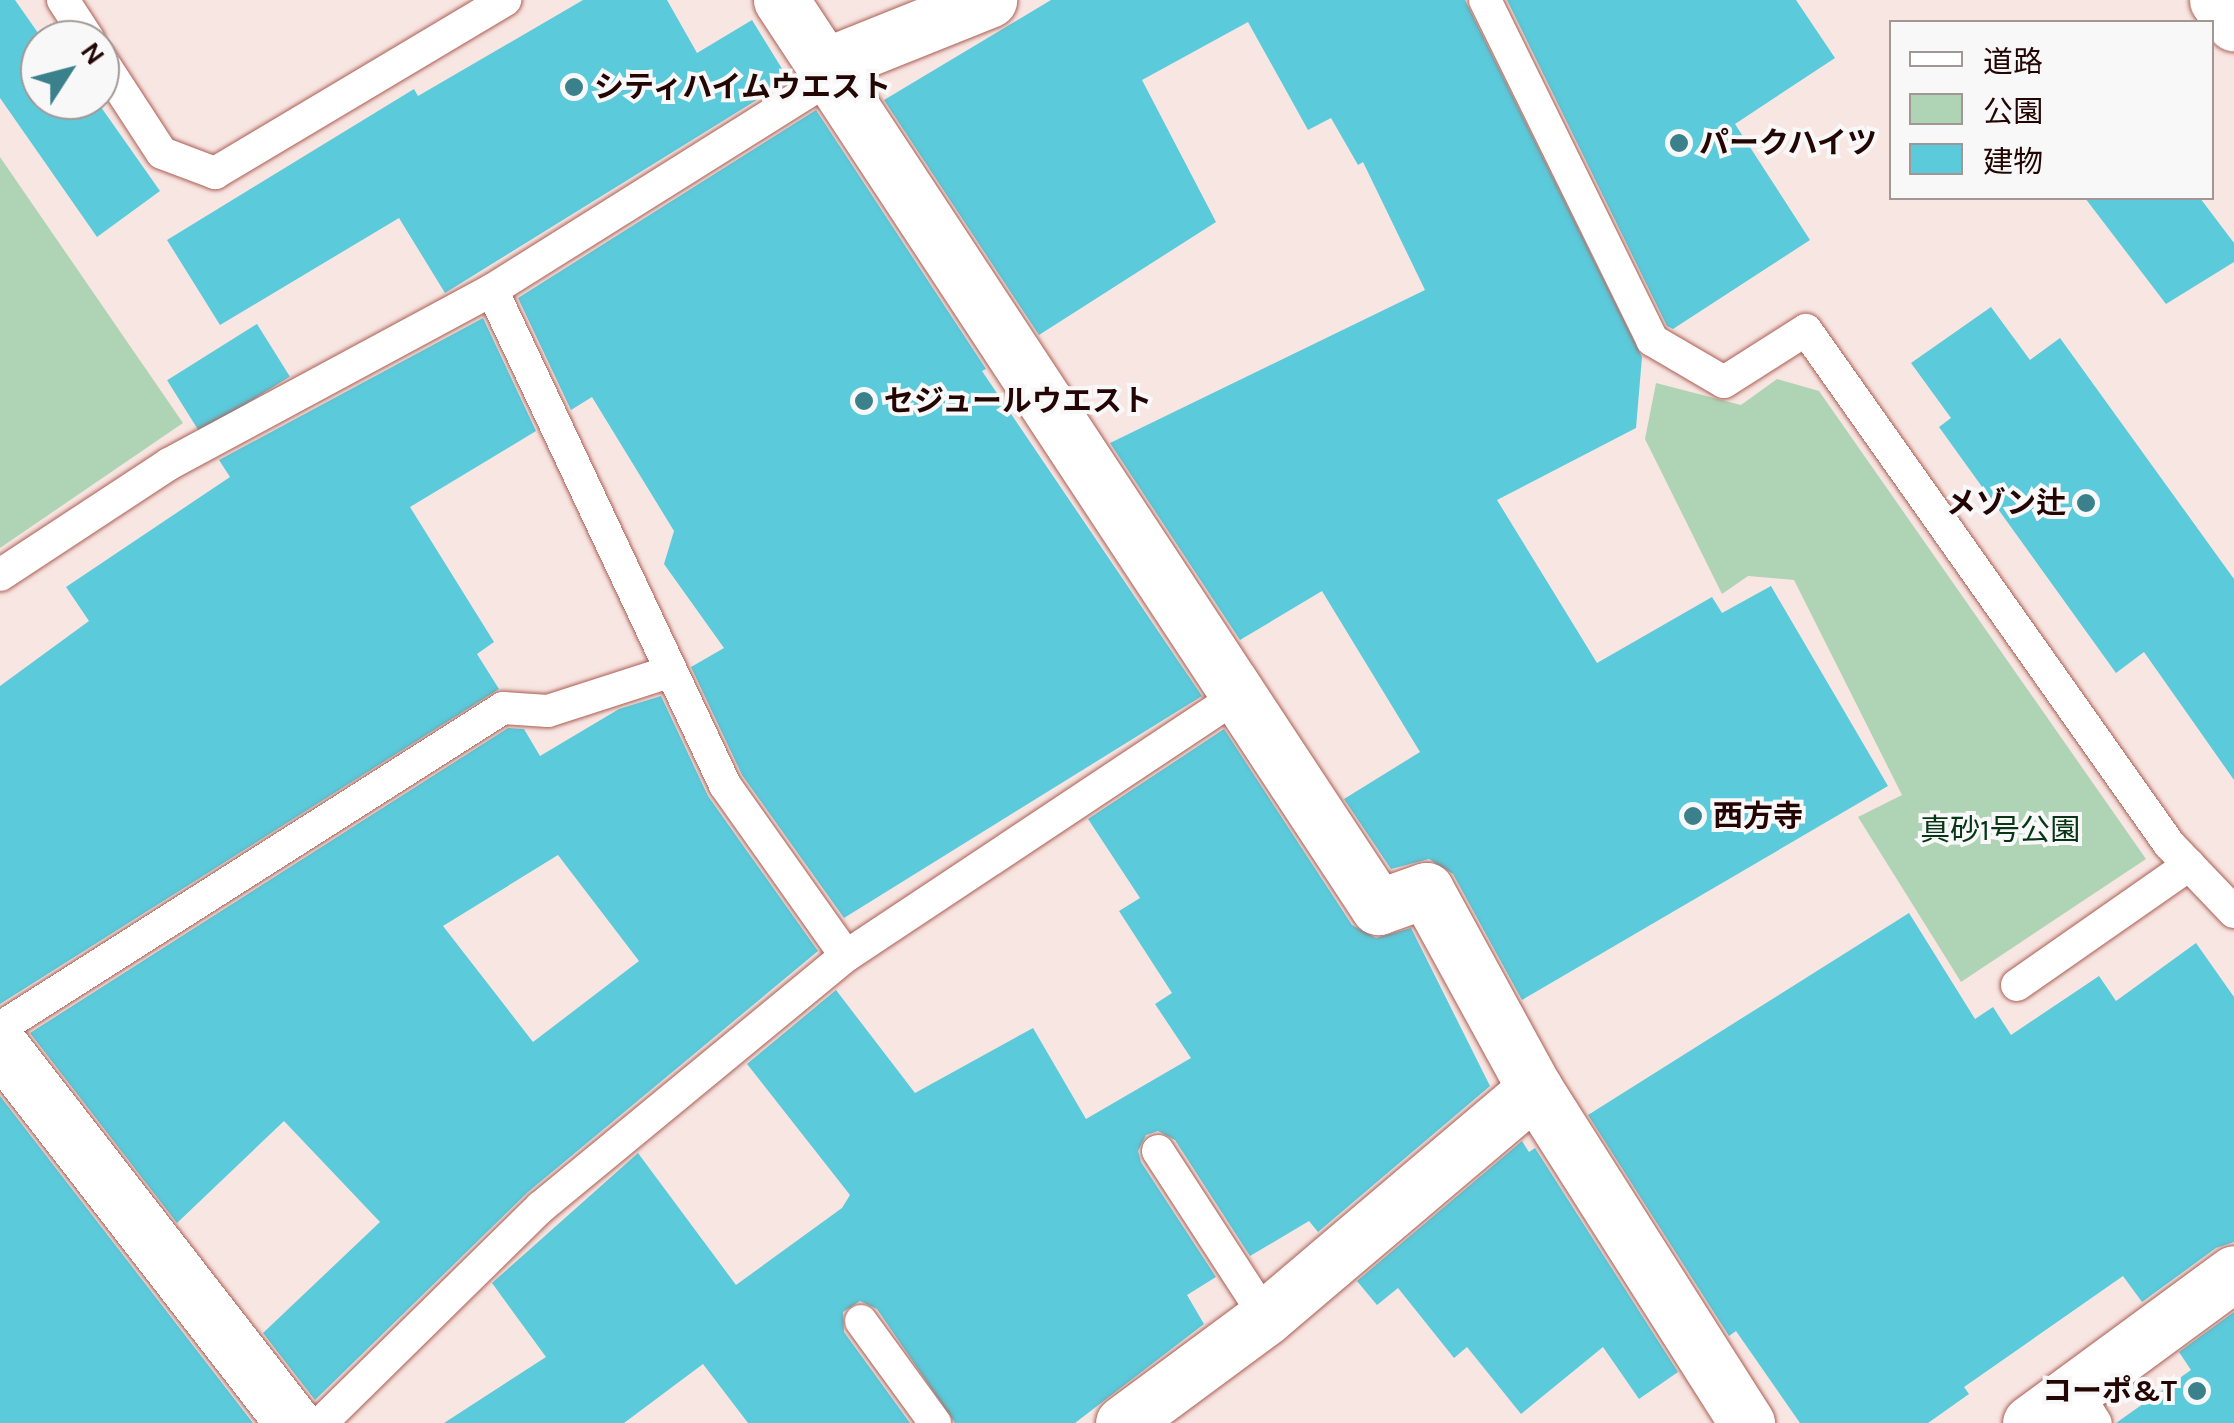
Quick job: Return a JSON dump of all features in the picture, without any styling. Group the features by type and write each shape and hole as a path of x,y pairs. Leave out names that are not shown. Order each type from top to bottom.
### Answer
{"street":[{"path":"781,0 1378,907 1426,890 1535,1090 1747,1423"},
{"path":"828,72 989,0"},
{"path":"2217,0 2234,23"},
{"path":"0,1045 293,1423"},
{"path":"1123,1423 1266,1317 1535,1090"},
{"path":"2030,1423 2085,1407 2234,1274"}],"lane":[{"path":"120,89 162,153 215,173 505,0"},
{"path":"1485,0 1652,340 1724,382 1806,330 2189,865 2234,912"},
{"path":"0,575 170,464 492,290 828,72"},
{"path":"492,290 725,786 846,956"},
{"path":"0,1028 503,708 548,710 669,672"},
{"path":"321,1423 541,1206 846,956 1239,695"},
{"path":"2017,985 2189,865"},
{"path":"1158,1151 1266,1317"},
{"path":"861,1320 935,1423"}],"green space":[{"path":"0,157 183,423 0,548"},
{"name":"真砂1号公園","path":"1777,379 1819,391 2146,859 1961,982 1858,817 1902,795 1794,580 1748,576 1722,594 1645,439 1656,383 1741,405"}],"building":[{"path":"0,0 15,0 29,20 20,20 20,120 110,120 160,191 97,237 0,98"},
{"path":"583,0 667,0 697,53 752,20 789,80 445,293 399,218 220,325 167,240 414,89 418,96"},
{"path":"1051,0 1465,0 1642,357 1636,428 1497,500 1597,663 1712,597 1722,613 1771,586 1888,786 1522,1000 1453,874 1429,859 1391,869 1344,799 1420,752 1322,591 1240,640 1110,443 1425,290 1363,162 1358,165 1331,118 1308,130 1248,22 1142,80 1216,222 1039,335 884,100"},
{"path":"1507,0 1796,0 1835,58 1735,124 1810,240 1673,329 1667,326"},
{"path":"816,110 986,369 982,371 1202,696 844,918 742,775 691,667 724,648 664,564 674,531 592,397 571,410 518,298"},
{"path":"2087,200 2202,200 2234,243 2234,262 2166,304"},
{"name":"メゾン辻","path":"1991,307 2030,360 2060,338 2234,579 2234,780 2144,652 2116,673 1939,427 1951,418 1911,363"},
{"path":"483,318 536,431 410,507 494,642 477,654 499,689 0,1004 0,686 89,621 66,587 230,477 219,460"},
{"path":"257,324 290,377 200,433 167,380"},
{"path":"661,696 708,796 818,951 528,1192 315,1400 263,1333 380,1222 284,1121 177,1223 30,1033 508,728 524,729 540,756 619,709","holes":["558,855 639,961 533,1042 443,926"]},
{"path":"1224,729 1352,925 1376,938 1411,928 1490,1086 1318,1232 1309,1221 1250,1256 1175,1140 1158,1131 1146,1135 1138,1151 1141,1162 1216,1277 1187,1295 1204,1324 1075,1423 955,1423 877,1309 860,1301 843,1312 844,1332 910,1423 748,1423 703,1364 624,1423 444,1423 546,1357 492,1283 638,1153 736,1285 842,1208 850,1195 747,1064 836,990 915,1093 1033,1028 1086,1119 1191,1058 1155,1004 1172,993 1119,911 1140,898 1088,819"},
{"path":"1909,913 1975,1019 1993,1007 2011,1035 2099,976 2116,1001 2196,943 2234,997 2234,1242 2216,1248 2142,1302 2123,1276 1964,1387 1969,1394 1928,1423 1800,1423 1736,1331 1729,1336 1588,1115"},
{"path":"0,1096 253,1423 0,1423"},
{"path":"1522,1141 1529,1152 1535,1148 1678,1372 1639,1399 1603,1347 1521,1414 1467,1347 1454,1358 1398,1288 1377,1305 1357,1281"},
{"name":"コーポ&T","path":"2234,1312 2234,1423 2116,1423 2191,1370 2179,1352"}],"place":[{"name":"シティハイムウエスト","path":"574,87"},
{"name":"パークハイツ","path":"1679,143"},
{"name":"セジュールウエスト","path":"864,401"},
{"name":"メゾン辻","path":"2086,503"},
{"name":"西方寺","path":"1693,816"},
{"name":"コーポ&T","path":"2197,1391"}]}
